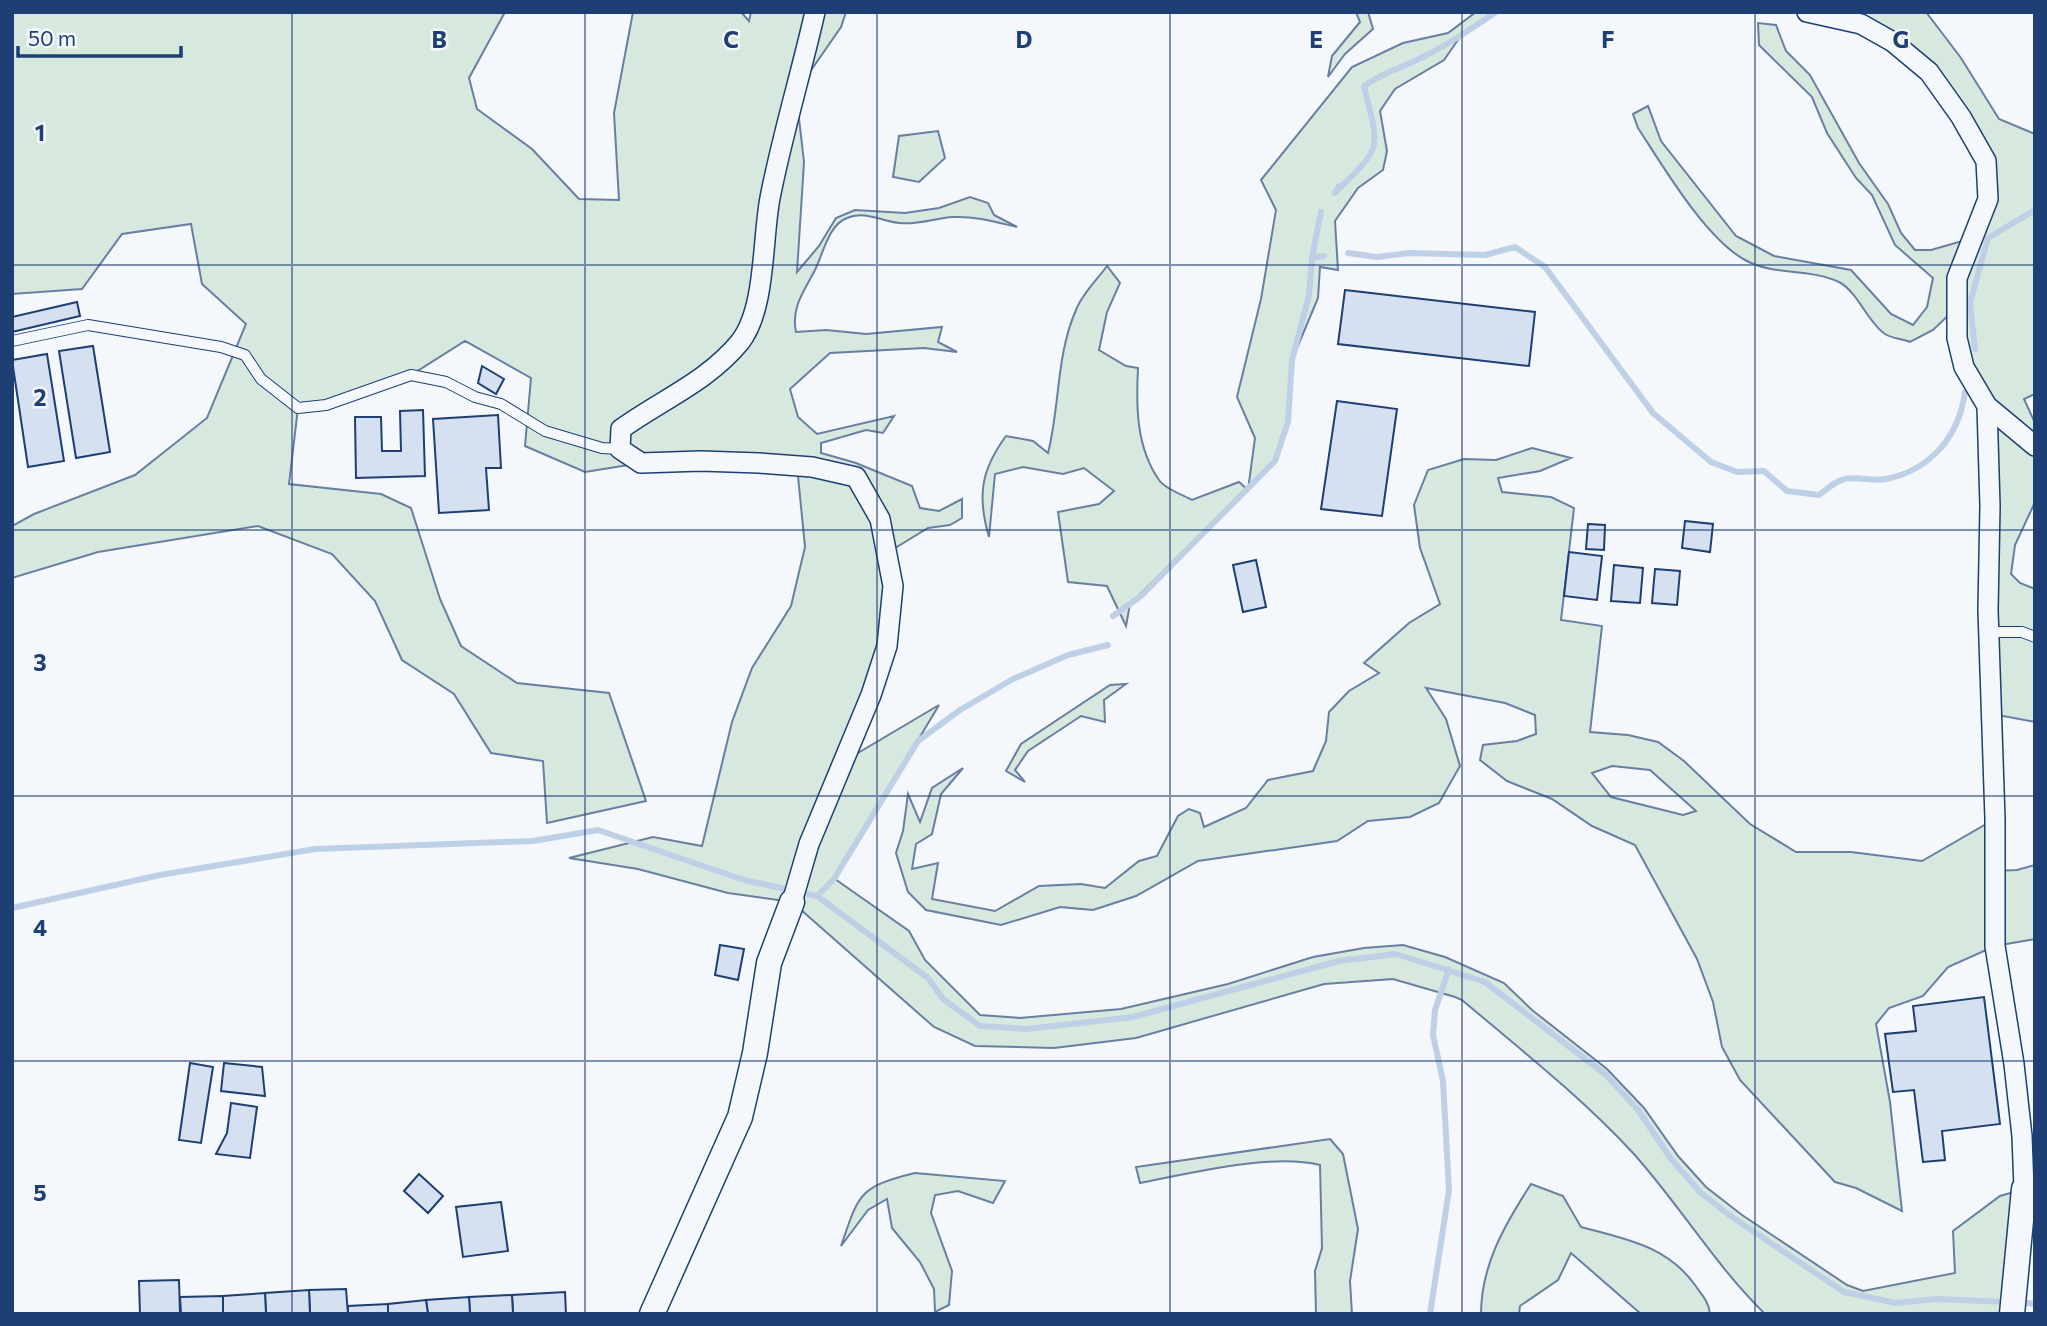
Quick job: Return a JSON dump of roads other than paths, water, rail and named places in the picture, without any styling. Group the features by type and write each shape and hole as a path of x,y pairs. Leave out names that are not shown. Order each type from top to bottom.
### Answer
{"street":[{"path":"652,1314 740,1117 755,1053 769,963 793,901 809,844 871,695 887,646 893,586 880,519 856,477 812,467 701,461 641,463 620,449 621,429 707,375 741,340 761,290 763,235 815,12"},
{"path":"1807,12 1861,24 1902,49 1929,72 1961,117 1986,161 1988,199 1957,278 1958,338 1964,367 1987,406 2035,446"},
{"path":"1987,406 1990,506 1988,632 1995,819 1994,946 2014,1064 2029,1187 2012,1314"}],"lane":[{"path":"12,341 88,325 221,347 245,355 261,379 298,408 326,405 411,375 446,383 475,397 501,404 545,431 602,448 620,449"},
{"path":"1988,632 2022,632 2035,637"}],"waterway":[{"path":"1339,186 1335,193 1362,165 1374,146 1375,136 1364,86 1439,49 1496,12"},
{"path":"1975,349 1970,303 1988,238 2035,210"},
{"path":"1113,616 1141,596 1275,461 1288,422 1292,360 1309,295 1312,258 1321,212"},
{"path":"1348,253 1377,257 1409,253 1485,255 1515,247 1545,267 1653,413 1711,462 1737,472 1764,471 1787,491 1819,495 1842,480 1886,479 1916,468 1940,449 1949,436 1962,408 1965,392"},
{"path":"1312,258 1324,256"},
{"path":"817,896 834,879 918,741 960,710 1013,679 1068,655 1108,645"},
{"path":"12,908 160,875 315,849 533,841 598,830 744,880 817,896 928,978 943,999 980,1026 1027,1029 1133,1017 1339,961 1396,954 1485,982 1606,1075 1638,1110 1671,1159 1700,1192 1729,1215 1844,1292 1896,1303 1937,1299 2007,1302"},
{"path":"1430,1314 1449,1190 1443,1081 1433,1035 1435,1010 1449,969"},
{"path":"2018,1302 2035,1304"}]}
